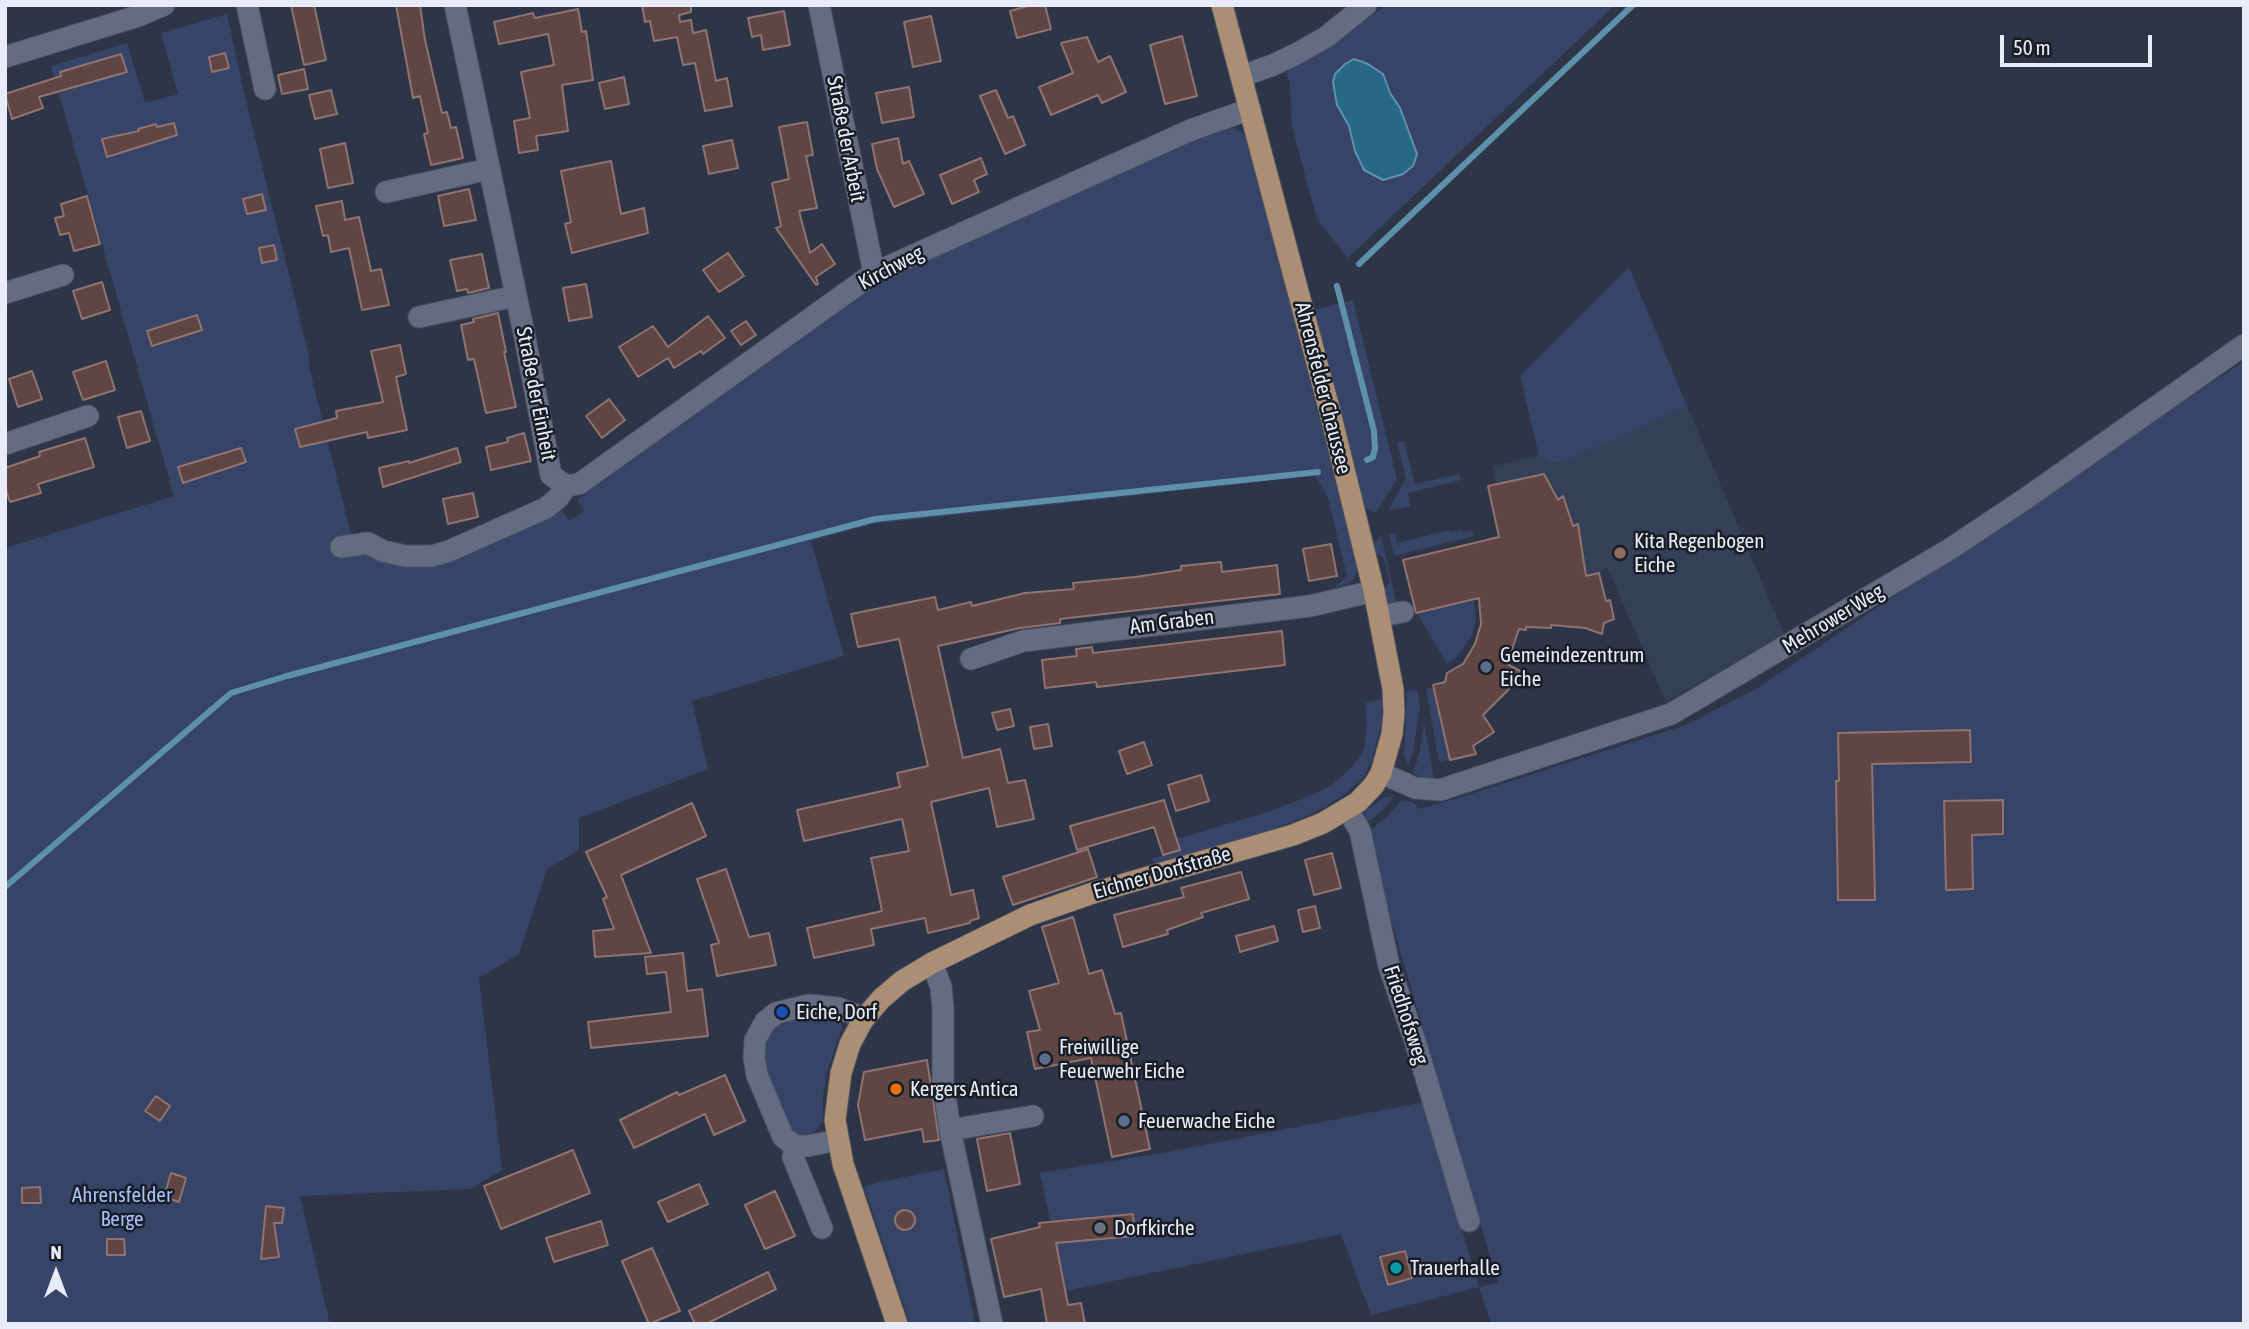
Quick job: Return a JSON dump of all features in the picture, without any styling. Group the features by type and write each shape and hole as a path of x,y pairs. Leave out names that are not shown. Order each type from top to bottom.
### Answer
{"main road":[{"name":"Ahrensfelder Chaussee","path":"1222,5 1330,412 1380,616 1389,660 1394,713 1392,734 1381,773"},
{"name":"Eichner Dorfstraße","path":"897,1324 843,1164 835,1120 841,1073 850,1044 863,1020 881,999 902,981 932,963 1040,911 1111,887 1293,835 1323,823 1348,810 1364,797 1381,773"}],"street":[{"path":"5,57 136,11 164,5"},
{"path":"247,5 265,89"},
{"name":"Straße der Einheit","path":"455,5 541,415 551,475 570,494"},
{"name":"Straße der Arbeit","path":"819,5 874,273"},
{"path":"1241,76 1298,53 1326,37 1366,5"},
{"name":"Kirchweg","path":"341,547 368,543 383,551 427,557 441,554 546,508 559,497 570,494 579,484 874,273 1191,130 1250,109"},
{"path":"386,192 489,169"},
{"path":"5,293 63,275"},
{"path":"419,317 516,296"},
{"name":"Mehrower Weg","path":"1381,773 1415,788 1440,790 1671,714 1950,549 2244,345"},
{"path":"5,444 88,416"},
{"name":"Am Graben","path":"971,659 1023,641 1310,606 1374,591"},
{"path":"1380,616 1403,612"},
{"name":"Friedhofsweg","path":"1348,810 1360,831 1390,966 1469,1221"},
{"path":"932,963 941,987 943,1081 950,1130 992,1324"},
{"path":"838,1140 794,1146 783,1137 757,1075 755,1040 765,1022 776,1013 809,1005 838,1008 863,1020"},
{"path":"950,1130 1034,1116"},
{"path":"794,1146 793,1157 822,1228"}],"shaded area":[{"path":"1354,59 1383,74 1390,93 1400,108 1417,154 1413,166 1403,174 1383,180 1364,170 1355,151 1349,126 1337,105 1333,82 1335,74"},
{"name":"Kita Regenbogen Eiche","path":"1687,406 1784,634 1666,702 1607,567 1599,573 1500,592 1416,613 1403,560 1475,543 1502,550 1488,487 1497,484 1493,466 1539,455 1568,461"}],"green space":[{"path":"1386,5 1615,5 1348,258 1317,219 1292,127 1290,84 1285,67 1332,42 1335,44"},
{"name":"Ahrensfelder Berge","path":"227,14 351,534 337,538 361,548 444,563 562,511 569,521 584,511 577,500 872,285 1228,126 1246,137 1358,571 1353,580 1334,588 1347,576 1328,498 1315,476 873,524 811,541 844,656 692,701 708,769 579,818 579,850 547,869 519,954 479,978 502,1170 470,1189 300,1196 330,1324 5,1324 5,548 174,496 51,66 127,43 145,103 178,94 161,33"},
{"path":"1629,267 1687,406 1568,461 1550,463 1539,455 1520,376"},
{"path":"1353,300 1397,479 1376,513 1365,508 1314,310"},
{"path":"2244,361 2244,1324 1491,1324 1479,1287 1498,1283 1371,852 1371,829 1388,816 1401,800 1413,802 1419,809 1448,801 1686,725 1759,687"},
{"path":"1404,441 1415,484 1459,474 1461,480 1408,493 1410,506 1388,511 1406,479 1397,442"},
{"path":"1450,530 1472,530 1474,536 1394,556 1389,534 1395,533 1397,543"},
{"path":"1381,535 1397,606 1388,608 1384,589 1390,582 1383,557 1375,554 1373,544"},
{"path":"1473,599 1476,618 1472,636 1457,657 1447,664 1417,613"},
{"path":"1433,687 1450,760 1439,762 1426,689"},
{"path":"1417,690 1420,706 1413,752 1408,766 1404,754 1407,691"},
{"path":"1383,699 1381,725 1372,761 1364,776 1345,794 1302,818 1260,834 1156,865 1151,859 1180,850 1177,839 1267,812 1332,785 1352,767 1364,750 1367,724 1365,703"},
{"path":"1424,722 1434,780 1413,773 1420,752"},
{"path":"1394,796 1383,810 1366,824 1365,812 1382,798"},
{"path":"817,1012 840,1019 842,1028 827,1072 823,1120 809,1136 795,1135 790,1133 763,1065 766,1036 779,1023"},
{"path":"1424,1102 1479,1287 1371,1315 1341,1234 1065,1291 1040,1173 1179,1150","holes":["1405,1251 1412,1278 1388,1284 1381,1257"]},
{"path":"944,1169 975,1324 910,1324 864,1187"}],"building":[{"path":"291,5 314,5 326,60 304,65"},
{"path":"396,5 420,5 442,113 447,112 451,128 456,127 463,158 431,165 420,96 413,98"},
{"path":"642,5 691,5 691,12 679,15 680,22 691,20 693,33 706,30 716,81 727,78 732,106 705,111 695,63 683,65 677,37 654,41 650,21 645,22"},
{"path":"1031,5 1045,5 1051,29 1017,38 1010,11"},
{"path":"578,9 582,32 586,31 593,80 562,85 568,131 536,136 538,150 519,153 514,121 530,118 521,72 554,65 548,34 499,44 494,22 533,13 535,18"},
{"path":"784,11 790,45 763,50 761,35 752,37 748,18"},
{"path":"931,16 941,61 913,67 904,22"},
{"path":"1182,36 1197,96 1165,104 1150,45"},
{"path":"1087,37 1098,62 1110,56 1126,92 1102,103 1098,95 1051,115 1039,87 1073,73 1061,43"},
{"path":"225,53 229,68 212,72 209,57"},
{"path":"121,54 127,72 39,97 43,108 12,119 5,94 61,76 60,72"},
{"path":"304,69 308,89 282,94 278,75"},
{"path":"624,77 629,104 605,109 599,83"},
{"path":"909,87 914,117 882,123 876,93"},
{"path":"331,90 337,114 315,119 309,95"},
{"path":"996,90 1008,118 1013,116 1025,145 1005,154 980,96"},
{"path":"807,122 813,155 806,156 817,208 799,211 810,253 822,244 835,264 816,277 816,285 776,228 781,226 772,183 789,179 779,127"},
{"path":"174,123 177,135 107,157 102,139 139,131 138,129 156,124 157,127"},
{"path":"898,138 903,164 909,161 924,194 894,207 877,169 872,144"},
{"path":"732,140 738,168 709,174 703,146"},
{"path":"345,143 353,183 328,188 320,149"},
{"path":"981,158 987,174 974,180 979,192 952,204 940,175"},
{"path":"611,161 621,214 644,208 648,233 572,253 565,224 571,222 561,171"},
{"path":"469,189 476,220 444,226 438,196"},
{"path":"262,194 266,210 247,214 243,199"},
{"path":"87,196 100,244 74,251 69,233 60,235 55,218 64,216 61,204"},
{"path":"342,201 345,220 359,217 371,271 381,269 389,305 362,310 349,248 331,252 328,235 323,236 316,206"},
{"path":"274,245 277,260 262,263 259,248"},
{"path":"728,253 744,276 719,292 703,270"},
{"path":"482,254 489,288 468,293 467,289 457,291 450,260"},
{"path":"102,282 110,310 82,319 73,291"},
{"path":"586,284 592,317 569,321 563,288"},
{"path":"498,313 516,407 486,413 474,359 468,360 461,325"},
{"path":"197,315 202,330 152,346 147,331"},
{"path":"708,316 725,338 703,354 701,351 674,368 668,358 638,377 619,347 653,326 668,347"},
{"path":"746,321 756,335 741,345 731,331"},
{"path":"400,345 406,374 396,377 407,430 368,438 367,432 300,447 295,429 337,418 336,411 383,402 371,351"},
{"path":"106,361 115,390 83,400 73,372"},
{"path":"32,371 42,399 18,407 9,379"},
{"path":"609,399 625,420 602,438 586,416"},
{"path":"141,411 150,441 127,448 118,417"},
{"path":"524,433 531,461 491,470 486,447 508,442 507,438"},
{"path":"85,438 94,467 38,484 41,493 10,502 5,487 5,468 40,456 39,452"},
{"path":"241,448 246,462 183,483 178,467"},
{"path":"457,448 461,462 383,487 379,468 409,463"},
{"path":"1544,474 1558,500 1563,496 1573,526 1578,524 1586,576 1599,573 1614,619 1604,623 1602,634 1585,628 1551,625 1551,628 1519,629 1507,664 1520,671 1509,689 1483,715 1494,732 1473,746 1476,754 1450,760 1433,685 1445,682 1447,673 1463,664 1475,644 1481,624 1479,598 1416,613 1403,560 1499,537 1488,486"},
{"path":"473,493 478,517 448,524 443,499"},
{"path":"1331,544 1337,576 1309,581 1303,549"},
{"path":"1221,562 1222,572 1277,565 1280,594 1060,619 1060,623 1020,628 938,646 963,758 1000,749 1008,783 1025,780 1034,819 997,827 989,788 931,802 951,895 973,890 979,918 970,923 928,933 925,918 871,929 874,945 814,958 807,928 882,911 871,858 909,851 902,819 804,841 797,810 900,787 897,773 928,766 899,639 858,647 851,614 935,597 938,610 971,602 972,606 1025,593 1074,589 1073,583 1135,577 1181,570 1181,566"},
{"path":"1282,631 1285,665 1097,687 1096,682 1045,688 1042,660 1077,656 1076,649 1092,647 1093,653"},
{"path":"1010,709 1014,726 997,730 992,713"},
{"path":"1048,724 1052,746 1034,749 1030,727"},
{"path":"1970,730 1971,762 1872,764 1875,900 1838,900 1838,733"},
{"path":"1144,742 1152,765 1127,774 1119,751"},
{"path":"1201,775 1209,801 1176,811 1168,785"},
{"path":"1164,800 1180,850 1163,855 1154,827 1077,850 1070,826"},
{"path":"2003,800 2003,834 1972,835 1973,889 1946,890 1944,801"},
{"path":"692,803 706,836 621,875 651,953 595,957 593,931 614,929 603,899 607,897 586,852"},
{"path":"1088,849 1097,877 1013,905 1003,877"},
{"path":"1332,853 1341,888 1314,895 1305,860"},
{"path":"726,869 749,937 769,933 776,965 717,976 711,945 719,943 697,879"},
{"path":"1241,872 1249,899 1201,913 1203,917 1167,930 1168,934 1123,947 1114,915 1184,897 1181,888"},
{"path":"1315,906 1320,928 1303,932 1298,910"},
{"path":"1073,917 1089,974 1102,970 1115,1014 1121,1013 1150,1149 1112,1157 1091,1058 1035,1069 1027,1032 1040,1030 1029,991 1059,983 1042,927"},
{"path":"1274,926 1278,941 1240,952 1236,936"},
{"path":"683,953 687,991 702,989 708,1036 591,1048 588,1022 671,1012 666,972 647,974 645,957"},
{"name":"Kergers Antica","path":"927,1060 939,1140 924,1142 922,1129 865,1140 858,1105 864,1072"},
{"path":"725,1075 745,1121 714,1135 705,1114 634,1148 620,1120 677,1092 679,1095"},
{"path":"156,1096 170,1106 160,1121 145,1111"},
{"path":"1010,1133 1020,1184 987,1191 977,1139"},
{"path":"573,1150 590,1193 501,1229 484,1186"},
{"path":"171,1173 186,1178 179,1202 164,1197"},
{"path":"699,1184 708,1204 668,1222 658,1202"},
{"path":"40,1187 41,1203 22,1203 22,1188"},
{"path":"775,1191 795,1236 765,1249 745,1205"},
{"path":"266,1206 284,1208 282,1223 274,1223 279,1257 261,1259"},
{"path":"905,1210 912,1213 915,1220 912,1227 905,1230 898,1227 895,1220 898,1213"},
{"path":"1133,1214 1135,1236 1056,1243 1068,1305 1081,1303 1085,1324 1047,1324 1041,1289 1004,1297 991,1239 1040,1227 1039,1223"},
{"path":"601,1221 608,1245 554,1262 546,1238"},
{"path":"107,1239 124,1239 125,1255 107,1255"},
{"path":"652,1248 680,1311 649,1324 622,1261"},
{"name":"Trauerhalle","path":"1405,1251 1412,1278 1388,1285 1380,1257"},
{"path":"768,1272 776,1289 706,1324 695,1324 689,1311"}],"waterway":[{"path":"1359,264 1633,5"},
{"path":"1337,286 1374,431 1373,457 1367,460"},
{"path":"5,887 231,693 875,519 1318,472"}],"place":[{"name":"Kita Regenbogen Eiche","path":"1620,553"},
{"name":"Gemeindezentrum Eiche","path":"1486,667"},
{"name":"Eiche, Dorf","path":"782,1012"},
{"name":"Freiwillige Feuerwehr Eiche","path":"1045,1059"},
{"name":"Kergers Antica","path":"896,1089"},
{"name":"Feuerwache Eiche","path":"1124,1121"},
{"name":"Dorfkirche","path":"1100,1228"},
{"name":"Trauerhalle","path":"1396,1268"}]}
